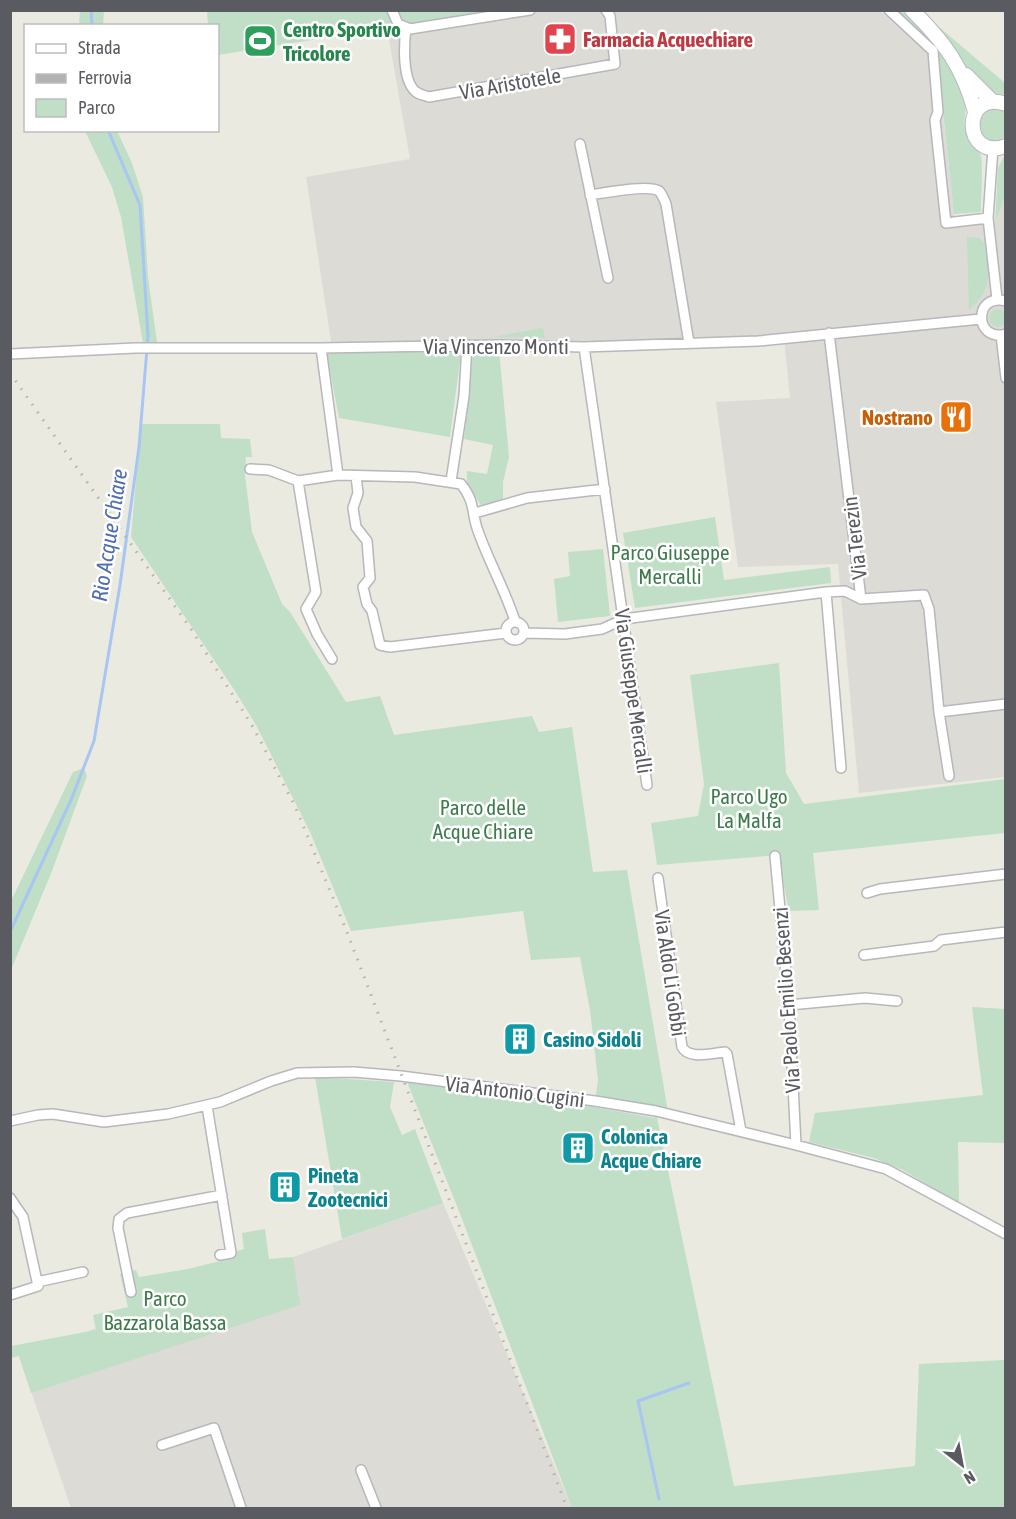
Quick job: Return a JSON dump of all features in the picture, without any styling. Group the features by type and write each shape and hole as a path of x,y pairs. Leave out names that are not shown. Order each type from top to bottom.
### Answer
{"main road":[{"path":"912,10 936,34 959,66 999,103"},
{"path":"959,66 975,112"},
{"path":"999,103 983,105 975,112 971,125 975,138 986,147 999,147"}],"street":[{"path":"392,10 398,24 406,28 417,29 530,10"},
{"name":"Via Aristotele","path":"406,28 404,53 410,84 417,93 429,97 615,64 610,16 606,10"},
{"path":"889,10 933,51 938,112 935,120 946,223 988,218"},
{"path":"580,144 608,278"},
{"path":"999,147 988,218 1001,300 987,304 981,314 981,320 982,325 990,333 1003,335 1005,378"},
{"path":"590,195 646,188 656,189 663,196 689,344"},
{"name":"Via Vincenzo Monti","path":"10,354 135,348 467,345 584,347 689,344 758,341 981,320"},
{"name":"Via Terezin","path":"829,333 861,599 924,595 929,609 939,712 949,776"},
{"path":"451,482 464,396 467,345"},
{"name":"Via Giuseppe Mercalli","path":"584,347 647,785"},
{"path":"321,348 338,475"},
{"path":"250,469 268,470 298,481 338,475 416,477 461,484 469,494 477,529 515,621 523,626 524,633 518,640 514,640 506,633 390,647 380,645 372,611 367,604 363,587 370,578 367,541 356,527 353,508 358,493 356,476"},
{"path":"298,481 316,592 306,609 332,660"},
{"path":"475,513 527,498 605,489"},
{"path":"524,633 565,634 602,629 624,619 826,592 844,591 861,599"},
{"path":"826,592 842,768"},
{"path":"506,633 506,627 515,621"},
{"path":"939,712 1005,704"},
{"name":"Via Paolo Emilio Besenzi","path":"775,856 789,1005 796,1145"},
{"path":"867,893 880,889 1005,874"},
{"name":"Via Aldo Li Gobbi","path":"657,878 682,1047 684,1052 690,1055 724,1052 728,1055 741,1131"},
{"path":"864,955 934,946 940,940 1005,932"},
{"path":"789,1005 865,998 897,1001"},
{"name":"Via Antonio Cugini","path":"10,1121 38,1114 53,1114 104,1122 125,1121 207,1106 284,1076 310,1072 354,1072 401,1076 656,1111 796,1145 886,1169 1005,1234"},
{"path":"207,1106 231,1253 220,1255"},
{"path":"131,1292 118,1227 119,1218 127,1213 222,1196"},
{"path":"10,1198 23,1217 38,1286 10,1296"},
{"path":"37,1282 83,1272"},
{"path":"162,1445 214,1428 239,1508"},
{"path":"362,1470 376,1509"}],"shaded area":[{"path":"210,11 880,11 925,51 931,61 937,62 955,222 988,218 988,225 995,223 1005,196 1005,777 859,793 838,564 738,567 716,402 790,398 784,339 332,348 306,177 410,159 387,28 219,26"},
{"path":"443,1203 572,1508 71,1508 19,1356"}],"green space":[{"path":"80,11 104,11 103,24 79,24"},
{"name":"Centro Sportivo Tricolore","path":"207,11 491,11 219,55 219,24 208,24"},
{"path":"895,11 902,11 932,40 948,62 961,87 965,100 966,133 981,156 981,212 954,214 937,56 926,38"},
{"path":"939,27 1005,83 1005,94 995,94 976,81"},
{"path":"1000,108 1005,112 1005,137 996,141 988,140 982,136 978,122 989,110"},
{"path":"85,132 117,132 132,163 143,197 148,277 157,342 143,343 121,217 112,187"},
{"path":"1005,154 1005,196 995,223 998,168"},
{"path":"967,237 979,238 986,245 988,273 986,287 969,310"},
{"path":"998,309 1004,312 1007,318 1004,324 998,327 992,324 989,318 992,312"},
{"path":"543,328 545,338 493,337"},
{"path":"459,350 461,353 450,437 339,418 327,355 330,352"},
{"path":"499,350 509,457 503,482 503,500 481,505 467,485 467,471 487,474 493,445 464,439 473,352"},
{"name":"Parco delle Acque Chiare","path":"141,424 220,424 221,438 250,439 252,457 246,457 245,475 252,532 282,604 290,612 346,702 380,696 394,735 532,716 539,732 572,727 593,872 627,870 668,1112 595,1101 598,1080 590,1010 580,957 531,960 523,911 351,931 310,832 256,725 131,537"},
{"name":"Parco Giuseppe Mercalli","path":"715,517 724,580 830,567 831,583 635,608 623,533"},
{"path":"603,549 610,616 558,622 554,579 570,576 568,552"},
{"name":"Parco Ugo La Malfa","path":"779,663 786,773 804,804 1005,779 1005,833 813,853 819,910 789,911 778,855 657,865 651,823 698,816 704,784 690,675"},
{"path":"84,768 87,776 52,871 11,970 11,901 73,772"},
{"path":"972,1007 1005,1009 1005,1143 958,1142 959,1204 903,1170 874,1158 809,1142 815,1113 983,1095"},
{"path":"315,1077 394,1082 390,1107 402,1135 415,1129 443,1203 342,1239"},
{"path":"407,1082 511,1094 521,1098 655,1118 656,1113 734,1486 915,1466 919,1364 1005,1360 1005,1508 572,1508 459,1211"},
{"name":"Parco Bazzarola Bassa","path":"265,1229 269,1259 293,1257 300,1305 31,1393 19,1356 11,1358 11,1346 96,1330 93,1315 128,1307 120,1274 136,1270 139,1277 224,1260 231,1253 244,1249 242,1233"}],"waterway":[{"name":"Rio Acque Chiare","path":"91,10 92,24"},
{"name":"Rio Acque Chiare","path":"10,932 71,800 94,741 120,585 139,447 148,336 140,205 109,132"},
{"path":"659,1499 638,1401 689,1383"}],"railway":[{"path":"10,373 191,629 253,727 295,806 347,932 567,1508"}],"place":[{"name":"Farmacia Acquechiare","path":"560,39"},
{"name":"Centro Sportivo Tricolore","path":"260,41"},
{"name":"Nostrano","path":"956,417"},
{"name":"Casino Sidoli","path":"520,1039"},
{"name":"Colonica Acque Chiare","path":"578,1148"},
{"name":"Pineta Zootecnici","path":"285,1187"}]}
